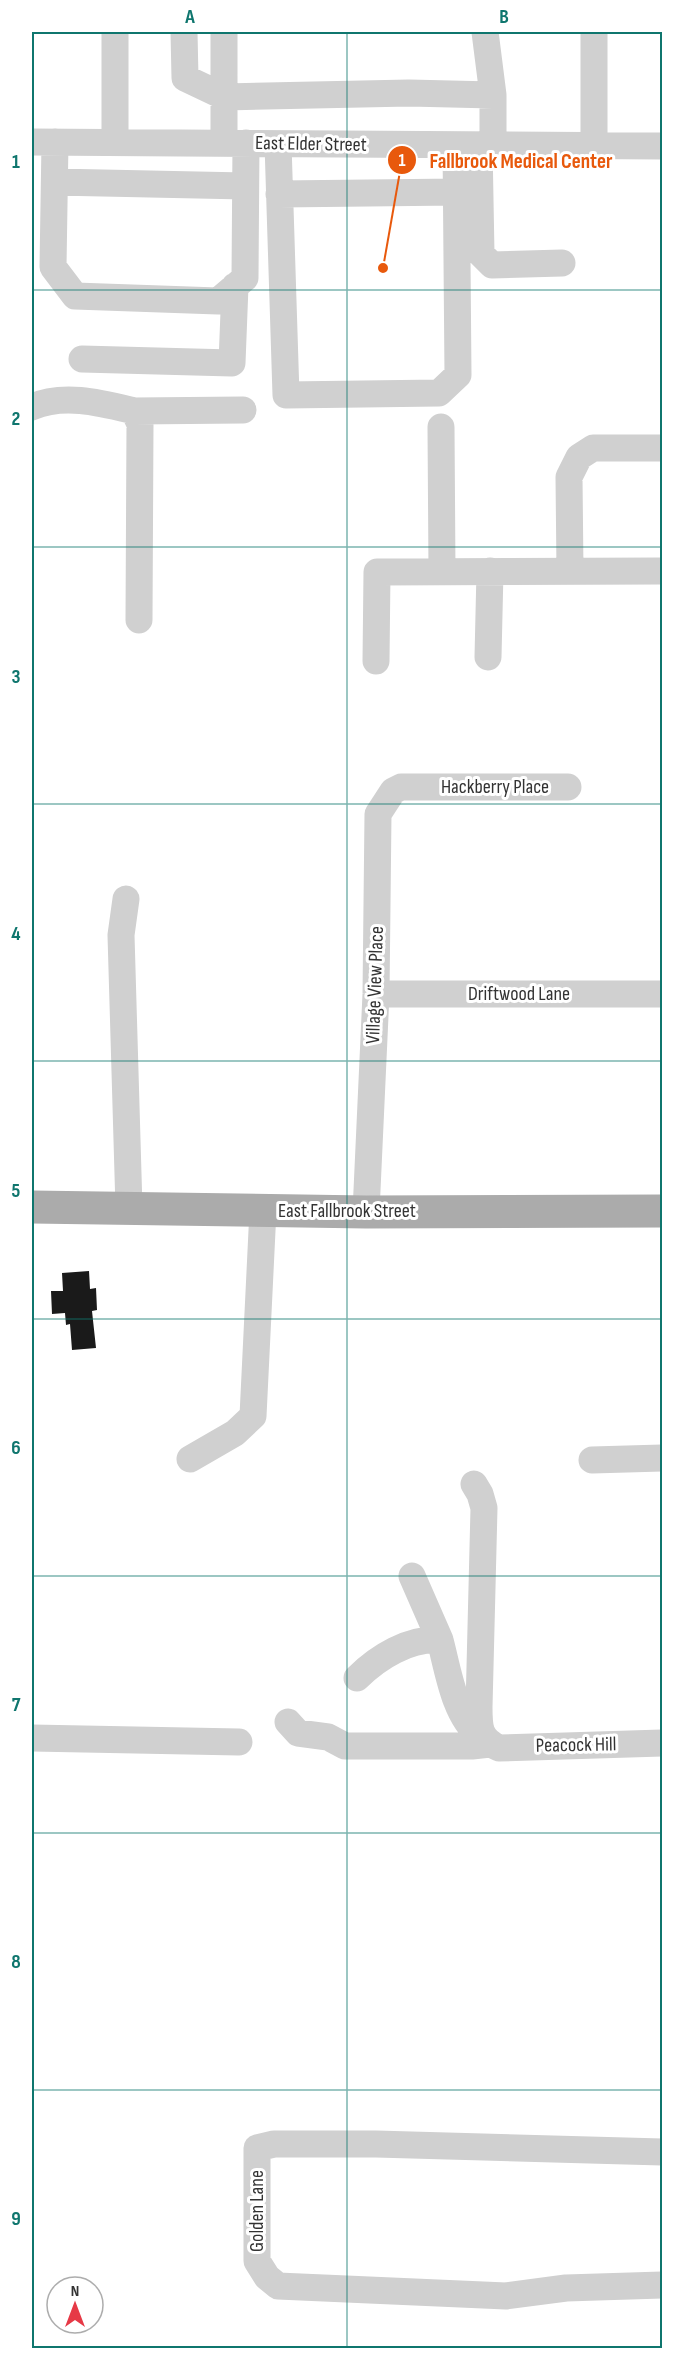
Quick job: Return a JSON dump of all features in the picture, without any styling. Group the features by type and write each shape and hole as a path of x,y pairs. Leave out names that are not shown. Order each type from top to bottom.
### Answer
{"main road":[{"name":"East Fallbrook Street","path":"32,1207 366,1212 663,1211"}],"street":[{"path":"115,142 116,32"},
{"path":"184,32 186,78 225,97 409,93 492,95"},
{"path":"43,142 55,182 53,267 75,296 218,301 245,278 245,186 225,97 224,32"},
{"path":"278,144 286,395 438,393 458,375 456,192 476,146 492,95 485,32"},
{"path":"594,32 594,147"},
{"name":"East Elder Street","path":"43,142 663,146"},
{"path":"476,146 481,254 492,265 562,263"},
{"path":"55,182 245,186"},
{"path":"279,194 456,192"},
{"path":"82,359 232,363 235,286"},
{"path":"32,407 44,402 91,400 134,411 243,410"},
{"path":"134,411 140,424 139,620"},
{"path":"441,427 442,571"},
{"path":"570,571 569,477 579,457 593,448 663,448"},
{"path":"488,657 490,571"},
{"path":"376,661 377,572 663,571"},
{"name":"Village View Place","path":"366,1212 376,994 378,814 393,791 400,787 421,788"},
{"name":"Hackberry Place","path":"421,788 568,787"},
{"path":"126,899 121,935 129,1208"},
{"name":"Driftwood Lane","path":"376,994 663,994"},
{"path":"190,1459 235,1433 253,1416 263,1210"},
{"path":"592,1460 663,1458"},
{"path":"474,1484 484,1508 479,1730 488,1742"},
{"path":"412,1576 440,1640 454,1690 470,1728 488,1742"},
{"path":"357,1678 409,1643 425,1639 440,1640"},
{"name":"Peacock Hill","path":"288,1722 298,1733 328,1737 345,1746 472,1746 488,1742 499,1748 663,1743"},
{"path":"32,1738 239,1742"},
{"name":"Golden Lane","path":"663,2152 376,2144 274,2144 257,2148 257,2261 267,2277 278,2286 506,2296 566,2288 663,2284"}],"building":[{"path":"89,1271 90,1289 96,1288 97,1310 92,1311 96,1348 72,1350 70,1324 66,1325 65,1313 52,1314 51,1291 63,1291 62,1273"}],"place":[{"name":"Fallbrook Medical Center","path":"383,268"}]}
